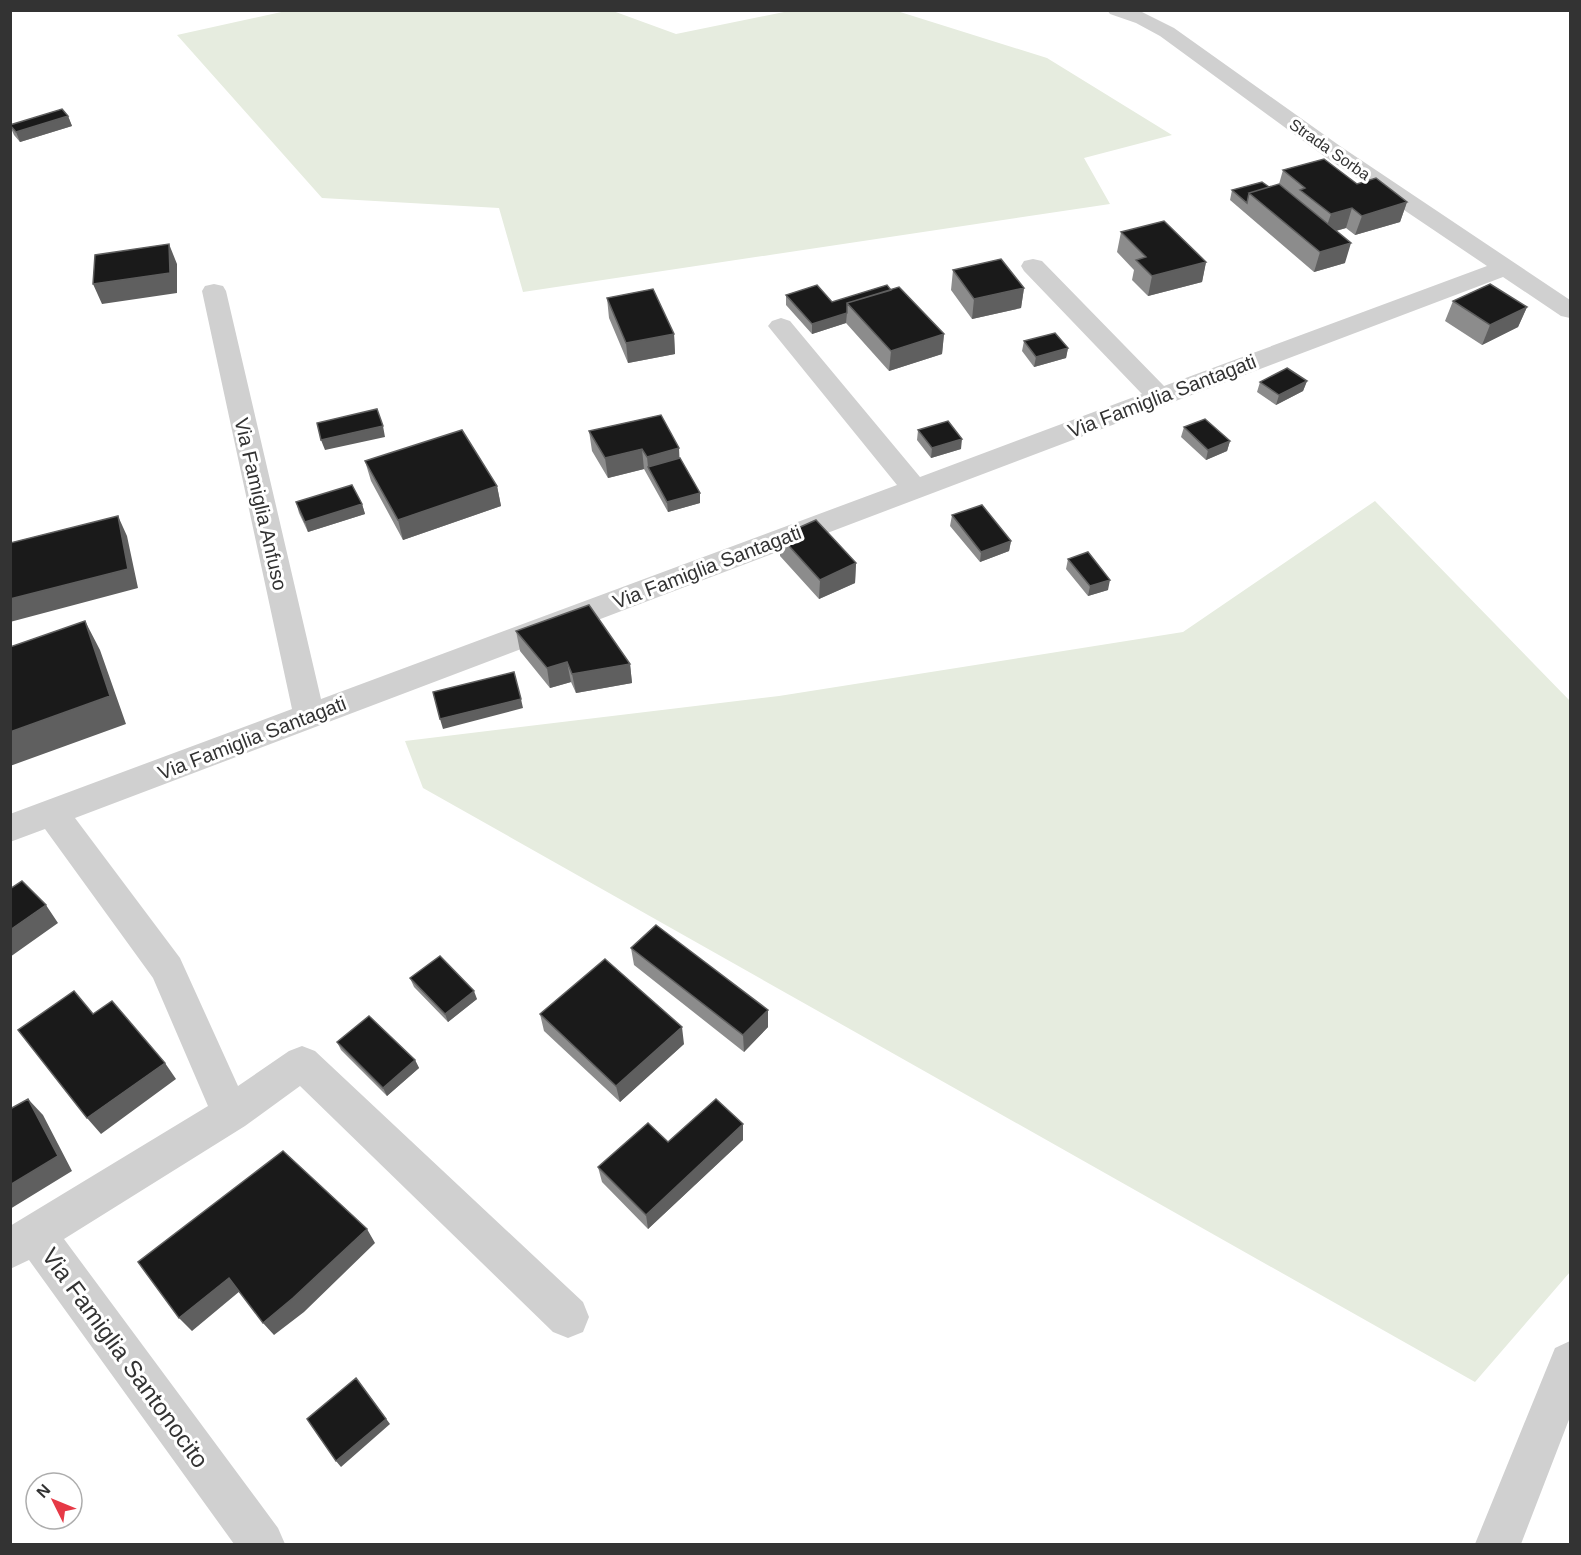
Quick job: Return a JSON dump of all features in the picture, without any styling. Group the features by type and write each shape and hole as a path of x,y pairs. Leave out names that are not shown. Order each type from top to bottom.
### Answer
{"street":[{"name":"Strada Sorba","path":"1117,10 1143,19 1167,32 1332,151 1570,311"},
{"path":"1033,266 1160,397"},
{"name":"Via Famiglia Santagati","path":"10,828 1505,268"},
{"name":"Via Famiglia Anfuso","path":"214,291 309,716"},
{"path":"781,326 915,489"},
{"path":"52,812 167,969 231,1113"},
{"name":"Via Famiglia Santonocito","path":"262,1545 22,1241 231,1113 302,1063 568,1317"},
{"path":"1498,1545 1570,1363"}],"shaded area":[{"path":"286,11 613,11 676,34 789,11 897,11 1047,58 1172,135 1084,158 1110,204 523,292 499,208 322,198 177,35"},
{"path":"1375,501 1570,701 1570,1272 1475,1382 423,788 405,741 779,696 1183,632"}],"building":[{"path":"62,109 68,116 16,132 10,125"},
{"path":"1324,159 1357,184 1376,178 1407,202 1362,216 1352,208 1331,214 1300,190 1305,188 1283,170"},
{"path":"1262,182 1269,187 1249,193 1247,203 1232,190"},
{"path":"1279,184 1351,243 1320,252 1249,193"},
{"path":"1164,221 1206,262 1152,276 1136,260 1146,257 1121,232"},
{"path":"169,244 170,273 93,284 95,255"},
{"path":"1001,259 1024,288 974,299 953,270"},
{"path":"1490,284 1527,307 1490,325 1453,301"},
{"path":"817,285 832,302 887,285 891,290 847,303 847,313 812,324 786,295"},
{"path":"899,287 944,334 891,351 847,303"},
{"path":"653,289 674,334 626,343 607,298"},
{"path":"1055,333 1068,348 1036,357 1024,341"},
{"path":"1287,368 1307,381 1279,395 1260,382"},
{"path":"377,409 383,426 321,440 317,423"},
{"path":"661,415 679,448 647,457 642,449 605,458 589,431"},
{"path":"1205,419 1230,441 1208,450 1184,427"},
{"path":"948,421 962,439 932,448 918,430"},
{"path":"462,430 497,486 398,520 365,461"},
{"path":"680,458 700,493 667,502 648,467"},
{"path":"352,485 362,504 305,522 296,502"},
{"path":"982,505 1011,541 981,552 952,515"},
{"path":"118,516 128,569 10,599 10,543"},
{"path":"816,520 856,563 820,580 780,536"},
{"path":"1088,552 1110,580 1090,586 1068,559"},
{"path":"589,605 630,664 572,674 567,662 547,668 516,631"},
{"path":"85,621 110,696 10,732 10,647"},
{"path":"514,672 521,699 440,719 433,692"},
{"path":"22,881 46,905 10,930 10,889"},
{"path":"656,925 768,1010 743,1035 631,948"},
{"path":"440,956 474,991 445,1014 410,978"},
{"path":"605,959 682,1027 616,1086 540,1014"},
{"path":"74,991 93,1014 112,1001 165,1063 87,1118 18,1030"},
{"path":"369,1016 415,1060 383,1088 337,1042"},
{"path":"28,1099 58,1156 10,1185 10,1109"},
{"path":"716,1099 743,1124 646,1215 598,1167 648,1123 668,1142"},
{"path":"283,1151 367,1229 263,1323 229,1278 179,1318 138,1262"},
{"path":"356,1378 386,1419 336,1461 307,1419"}]}
